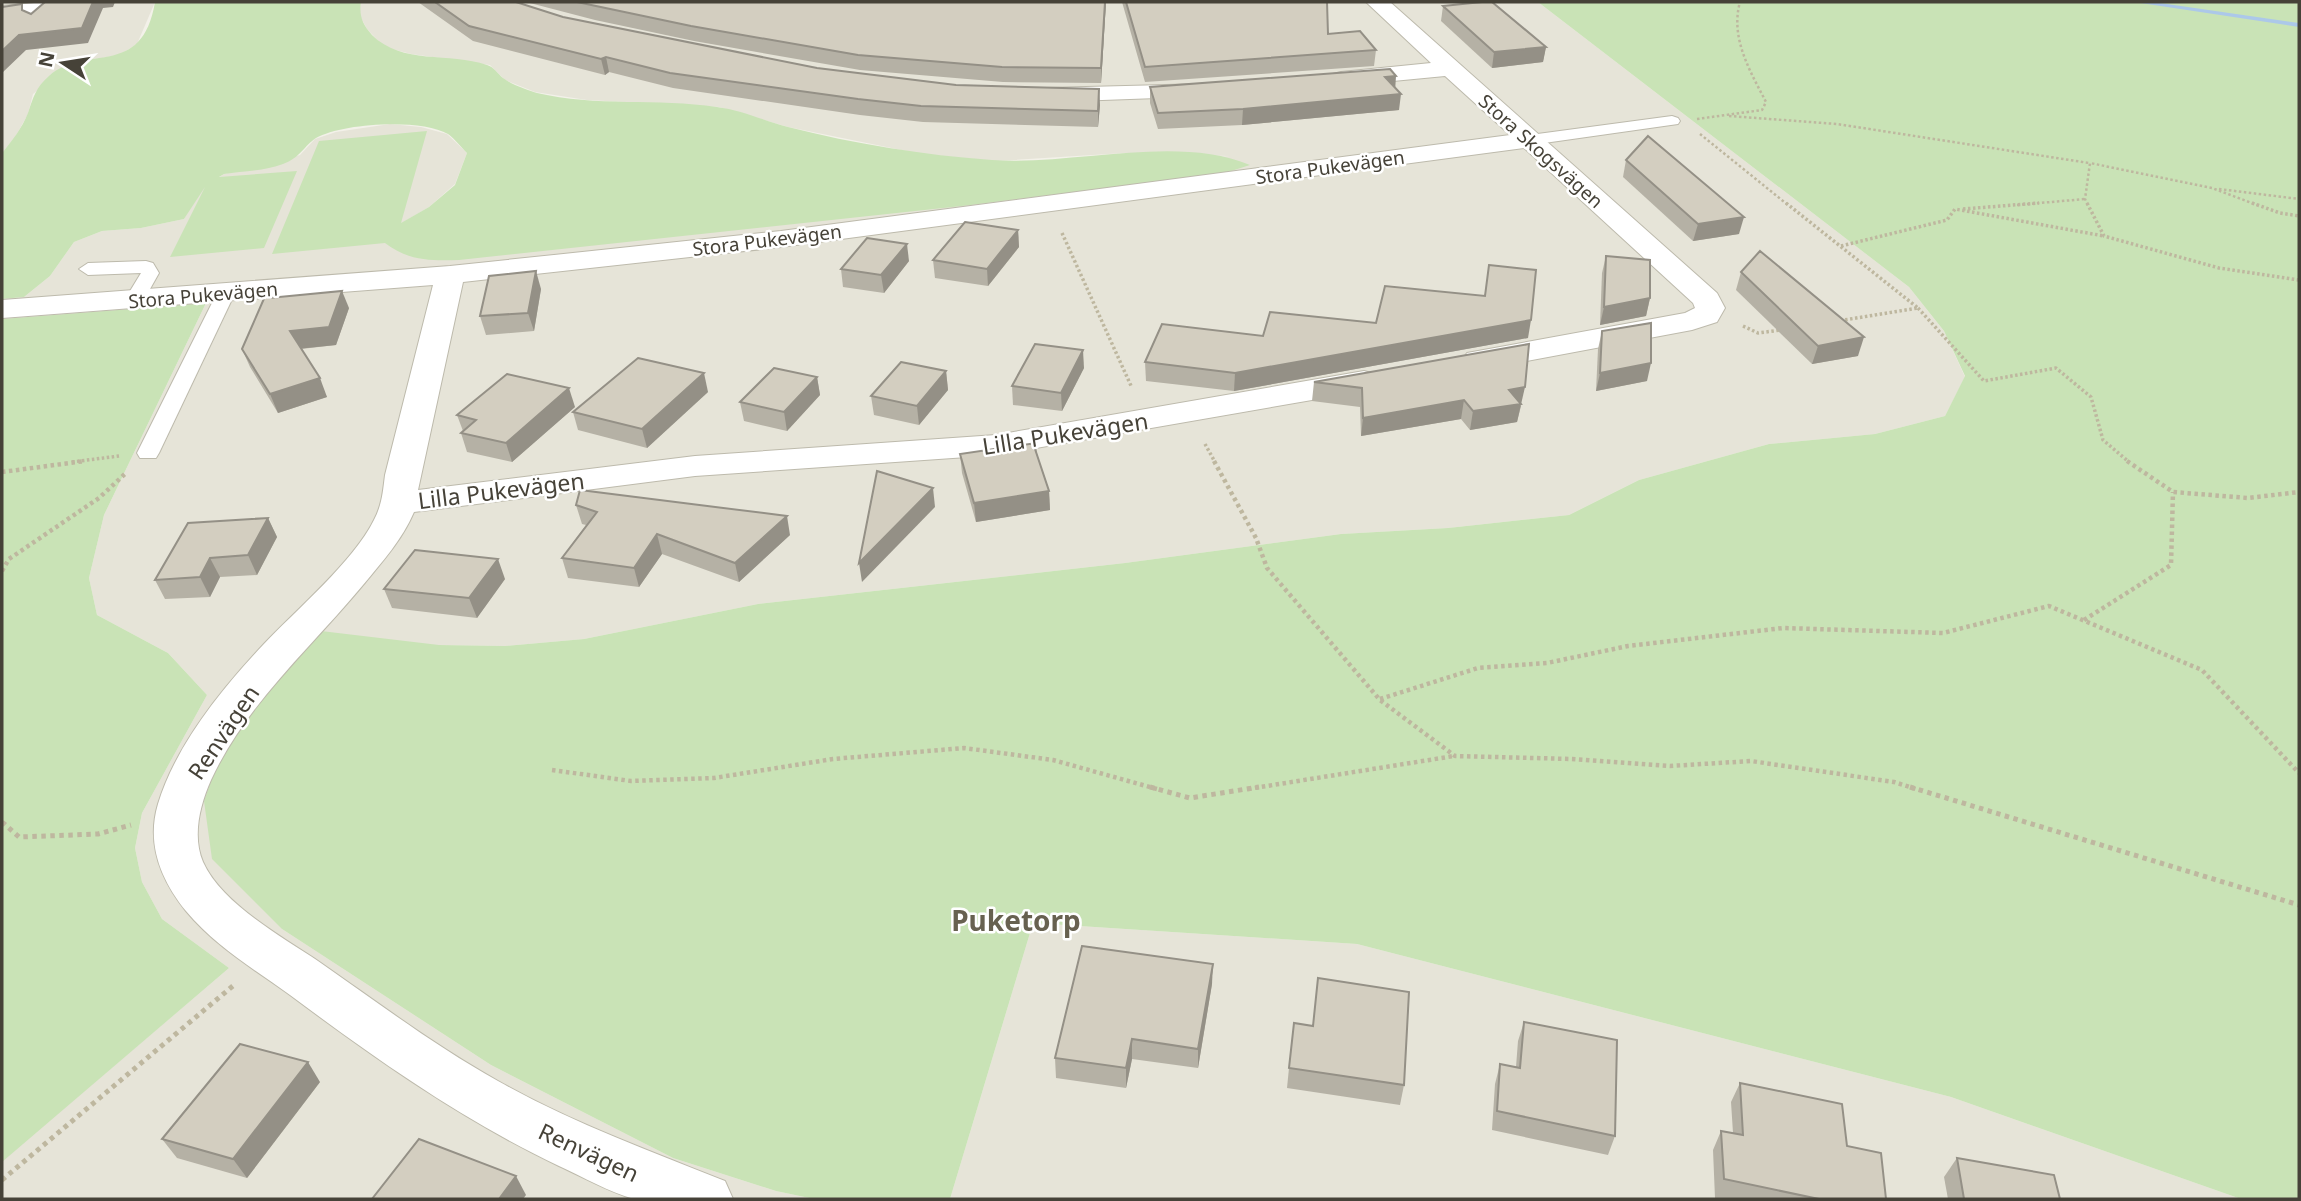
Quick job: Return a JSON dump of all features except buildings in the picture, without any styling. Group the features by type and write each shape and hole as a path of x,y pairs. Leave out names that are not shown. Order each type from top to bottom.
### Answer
{"street":[{"name":"Stora Skogsvägen","path":"1377,2 1708,303"},
{"path":"2,13 43,11"},
{"path":"1314,81 1450,68"},
{"path":"1025,94 1125,95 1232,89"},
{"name":"Stora Pukevägen","path":"2,309 450,275 781,239 1530,141"},
{"name":"Renvägen","path":"450,275 402,475 398,503 377,544 232,709 200,759 182,795 175,830 179,860 222,920 398,1047 480,1098 595,1156 645,1179 705,1199"},
{"path":"1447,366 1692,321 1706,316 1708,303"},
{"name":"Lilla Pukevägen","path":"398,503 695,466 996,445 1392,376"}],"lane":[{"path":"1530,141 1677,120"},
{"path":"88,269 134,265 149,269 150,273 134,301"},
{"path":"148,453 226,293"}],"path":[{"path":"1729,117 1762,110 1766,102 1744,61 1736,11 1740,2"},
{"path":"1677,120 1729,117 1837,124 2090,163 2212,188 2299,199"},
{"path":"1677,120 1917,308 1984,381 2056,368 2091,397 2103,440 2139,471 2173,492 2248,498 2299,492"},
{"path":"2090,163 2085,199 2104,236"},
{"path":"2212,188 2280,213 2299,216"},
{"path":"1840,246 1892,236 1947,220 1955,209 2085,199"},
{"path":"1048,204 1147,420"},
{"path":"1955,209 2104,236 2219,268 2299,279"},
{"path":"1708,303 1758,333 1784,329"},
{"path":"1838,321 1917,308"},
{"path":"1188,413 1256,538 1267,568 1380,700 1455,756"},
{"path":"2,472 148,453"},
{"path":"2,570 9,559 99,498 148,453"},
{"path":"2084,620 2171,565 2173,492"},
{"path":"1380,700 1478,668 1547,663 1628,646 1783,628 1943,633 2049,606 2202,670 2299,773"},
{"path":"552,770 631,781 714,778 832,759 964,748 1053,760 1190,798 1345,771 1455,756 1572,759 1670,766 1751,761 1895,782 2299,905"},
{"path":"2,821 19,836 98,834 179,813"},
{"path":"2,1180 270,955"}],"shaded area":[{"path":"2,2 155,2 137,44 121,54 66,66 33,94 28,114 14,139 2,153"},
{"path":"361,2 1538,2 1909,287 1944,331 1965,377 1945,416 1875,434 1769,444 1639,480 1569,515 1448,528 1341,534 1125,563 758,604 584,639 505,646 439,645 282,929 491,1065 673,1158 776,1191 814,1199 2,1199 3,1160 229,968 162,919 142,882 135,848 142,813 207,695 168,653 97,615 89,578 104,515 206,303 2,319 2,299 24,297 50,276 74,242 102,231 141,228 184,219 201,189 224,174 300,155 315,139 336,132 390,124 421,127 447,134 467,153 455,184 429,207 395,227 1229,156 1125,153 996,161 921,154 788,127 719,107 587,100 535,92 505,80 490,65 411,54 384,47 367,29 359,14"},
{"path":"1033,923 1357,944 1951,1097 2241,1199 950,1199"}],"green space":[{"path":"155,2 361,2 361,15 372,35 397,51 487,65 511,83 537,93 582,100 717,107 813,133 915,152 1023,161 1157,151 1190,152 1221,156 1250,165 1225,173 971,205 459,260 411,257 385,243 272,254 319,141 427,131 401,223 429,207 455,185 467,153 448,134 436,129 401,124 362,126 316,138 294,159 283,164 219,177 297,171 264,248 170,257 205,187 184,219 141,228 102,231 74,242 50,276 24,297 2,299 2,153 23,124 36,93 49,76 79,61 126,51 138,42 148,26"},
{"path":"1538,2 2299,2 2299,1199 2241,1199 1951,1097 1357,944 1033,923 950,1199 814,1199 776,1191 673,1158 491,1065 282,929 212,859 204,801 219,758 248,711 321,631 439,645 505,646 584,639 758,604 1125,563 1341,534 1448,528 1569,515 1639,480 1769,444 1875,434 1945,416 1965,376 1944,331 1909,287"},
{"path":"206,303 104,515 89,578 97,615 168,653 207,695 142,813 135,848 142,882 162,919 229,968 2,1162 2,319"}],"waterway":[{"path":"2138,2 2299,25"}],"district":[{"name":"Puketorp","path":"1016,920"}]}
